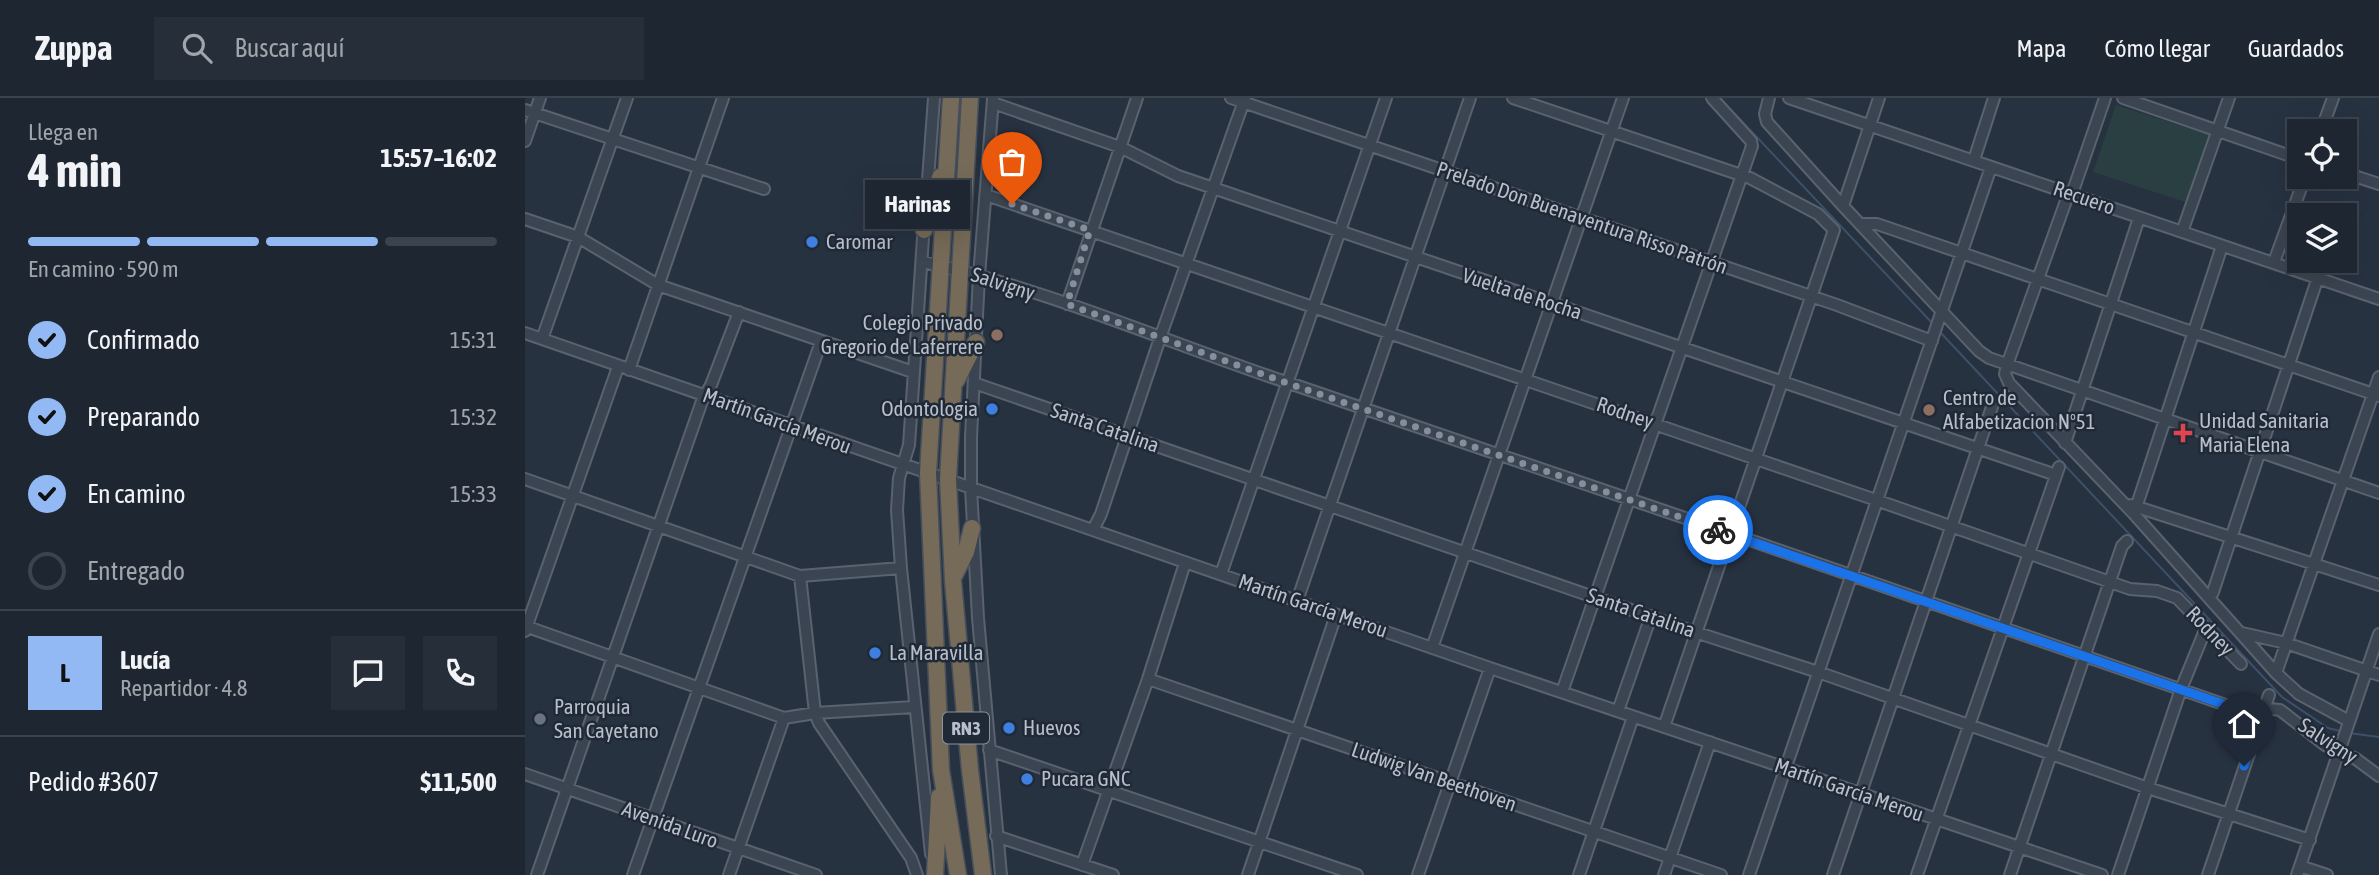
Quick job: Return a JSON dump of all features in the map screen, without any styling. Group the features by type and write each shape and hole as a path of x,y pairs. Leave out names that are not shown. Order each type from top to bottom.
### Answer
{"highway":[{"name":"RN3","path":"951,98 928,473 941,770 958,875"},
{"name":"RN3","path":"970,98 948,479 953,581 983,875"},
{"path":"924,230 948,151"},
{"path":"954,383 976,342"},
{"path":"953,581 972,528"},
{"path":"934,875 941,770"},
{"path":"977,832 995,875"}],"street":[{"path":"525,141 530,111 540,98"},
{"path":"542,339 627,98"},
{"path":"723,98 658,285 573,496 525,628 784,718 815,713 914,706"},
{"path":"934,98 909,445 899,478 897,510 914,706 934,875"},
{"path":"1067,304 1136,98"},
{"name":"Prelado Don Buenaventura Risso Patrón","path":"1231,98 1244,100 1582,217 1932,341"},
{"path":"1221,574 1386,98"},
{"path":"1297,601 1470,98"},
{"path":"1513,98 1741,175 1818,214 1835,230 1664,727"},
{"path":"1432,648 1623,98"},
{"path":"1562,692 1752,146 1751,141 1711,98"},
{"path":"1769,98 1765,114 1767,121 1979,351 2007,365 2379,493"},
{"name":"Recuero","path":"1789,98 2222,246 2378,296"},
{"path":"1843,206 1879,98"},
{"path":"1974,160 1994,98"},
{"path":"2105,98 2007,365 2005,374 2009,383 2125,505 2379,585"},
{"path":"2123,98 2287,155"},
{"path":"2182,232 2229,98"},
{"path":"2325,119 2333,98"},
{"path":"1093,530 1101,514 1244,100"},
{"path":"993,101 979,276 971,488 989,750 1001,875"},
{"name":"Vuelta de Rocha","path":"993,101 1120,148 1178,176 1978,450 2058,471 2028,552"},
{"path":"530,111 764,189"},
{"path":"1749,875 1991,167"},
{"path":"2357,177 2379,184"},
{"path":"2274,262 2301,189"},
{"name":"Rodney","path":"986,194 1876,499 2130,589 2157,591 2177,598 2241,664"},
{"path":"2065,443 2139,218"},
{"path":"525,219 578,237 658,285 913,372"},
{"path":"1861,224 1877,224 2376,395"},
{"path":"2136,510 2222,246"},
{"name":"Salvigny","path":"923,262 979,276 1067,304 1287,383 2246,712 2273,708 2280,710 2325,745 2356,759 2379,776"},
{"path":"2209,598 2261,453 2319,277"},
{"path":"537,875 658,527 739,312"},
{"name":"Martín García Merou","path":"525,333 1490,668 2102,875"},
{"path":"633,875 821,342"},
{"path":"2276,673 2342,480 2376,395 2379,377"},
{"name":"Santa Catalina","path":"974,383 1894,698 2148,788 2310,840"},
{"path":"1833,875 1993,404"},
{"path":"525,479 800,576 901,568"},
{"path":"2136,510 2276,673 2299,694 2349,721"},
{"path":"2010,875 2122,546 2127,541"},
{"path":"1917,875 2028,552"},
{"path":"1082,865 1148,679 1185,563"},
{"path":"800,576 815,713 819,723 911,858 917,875"},
{"path":"1248,875 1336,615"},
{"path":"1618,711 1651,616"},
{"path":"2118,875 2181,689 2206,628"},
{"name":"Rodney","path":"2242,633 2286,643 2379,675"},
{"path":"2327,875 2298,871 2379,634"},
{"path":"1418,875 1490,668"},
{"name":"Ludwig Van Beethoven","path":"1148,679 1721,875"},
{"path":"2208,875 2269,695"},
{"path":"1579,875 1633,717"},
{"path":"729,875 784,718"},
{"path":"1664,875 1710,742"},
{"path":"989,750 1357,875"},
{"name":"Avenida Luro","path":"525,774 816,875"},
{"path":"996,836 1113,875"}],"green space":[{"path":"2116,105 2210,135 2185,202 2093,172"}],"waterway":[{"path":"1720,98 1934,325"},
{"path":"1940,332 2282,697 2328,728 2340,731"},
{"path":"2349,733 2379,737"}],"way so far":[{"path":"1012,204 1090,230 1067,304 1287,383 1718,530"}],"place":[{"name":"Harinas","path":"1012,204"},
{"name":"Caromar","path":"812,242"},
{"name":"Colegio Privado Gregorio de Laferrere","path":"997,335"},
{"name":"Odontologia","path":"992,409"},
{"name":"Centro de Alfabetizacion Nº51","path":"1929,410"},
{"name":"Unidad Sanitaria Maria Elena","path":"2183,433"},
{"name":"La Maravilla","path":"875,653"},
{"name":"Parroquia San Cayetano","path":"540,719"},
{"name":"Huevos","path":"1009,728"},
{"name":"Pucara GNC","path":"1027,779"}],"route":[{"path":"1718,530 2246,712 2263,711 2244,766"}]}
